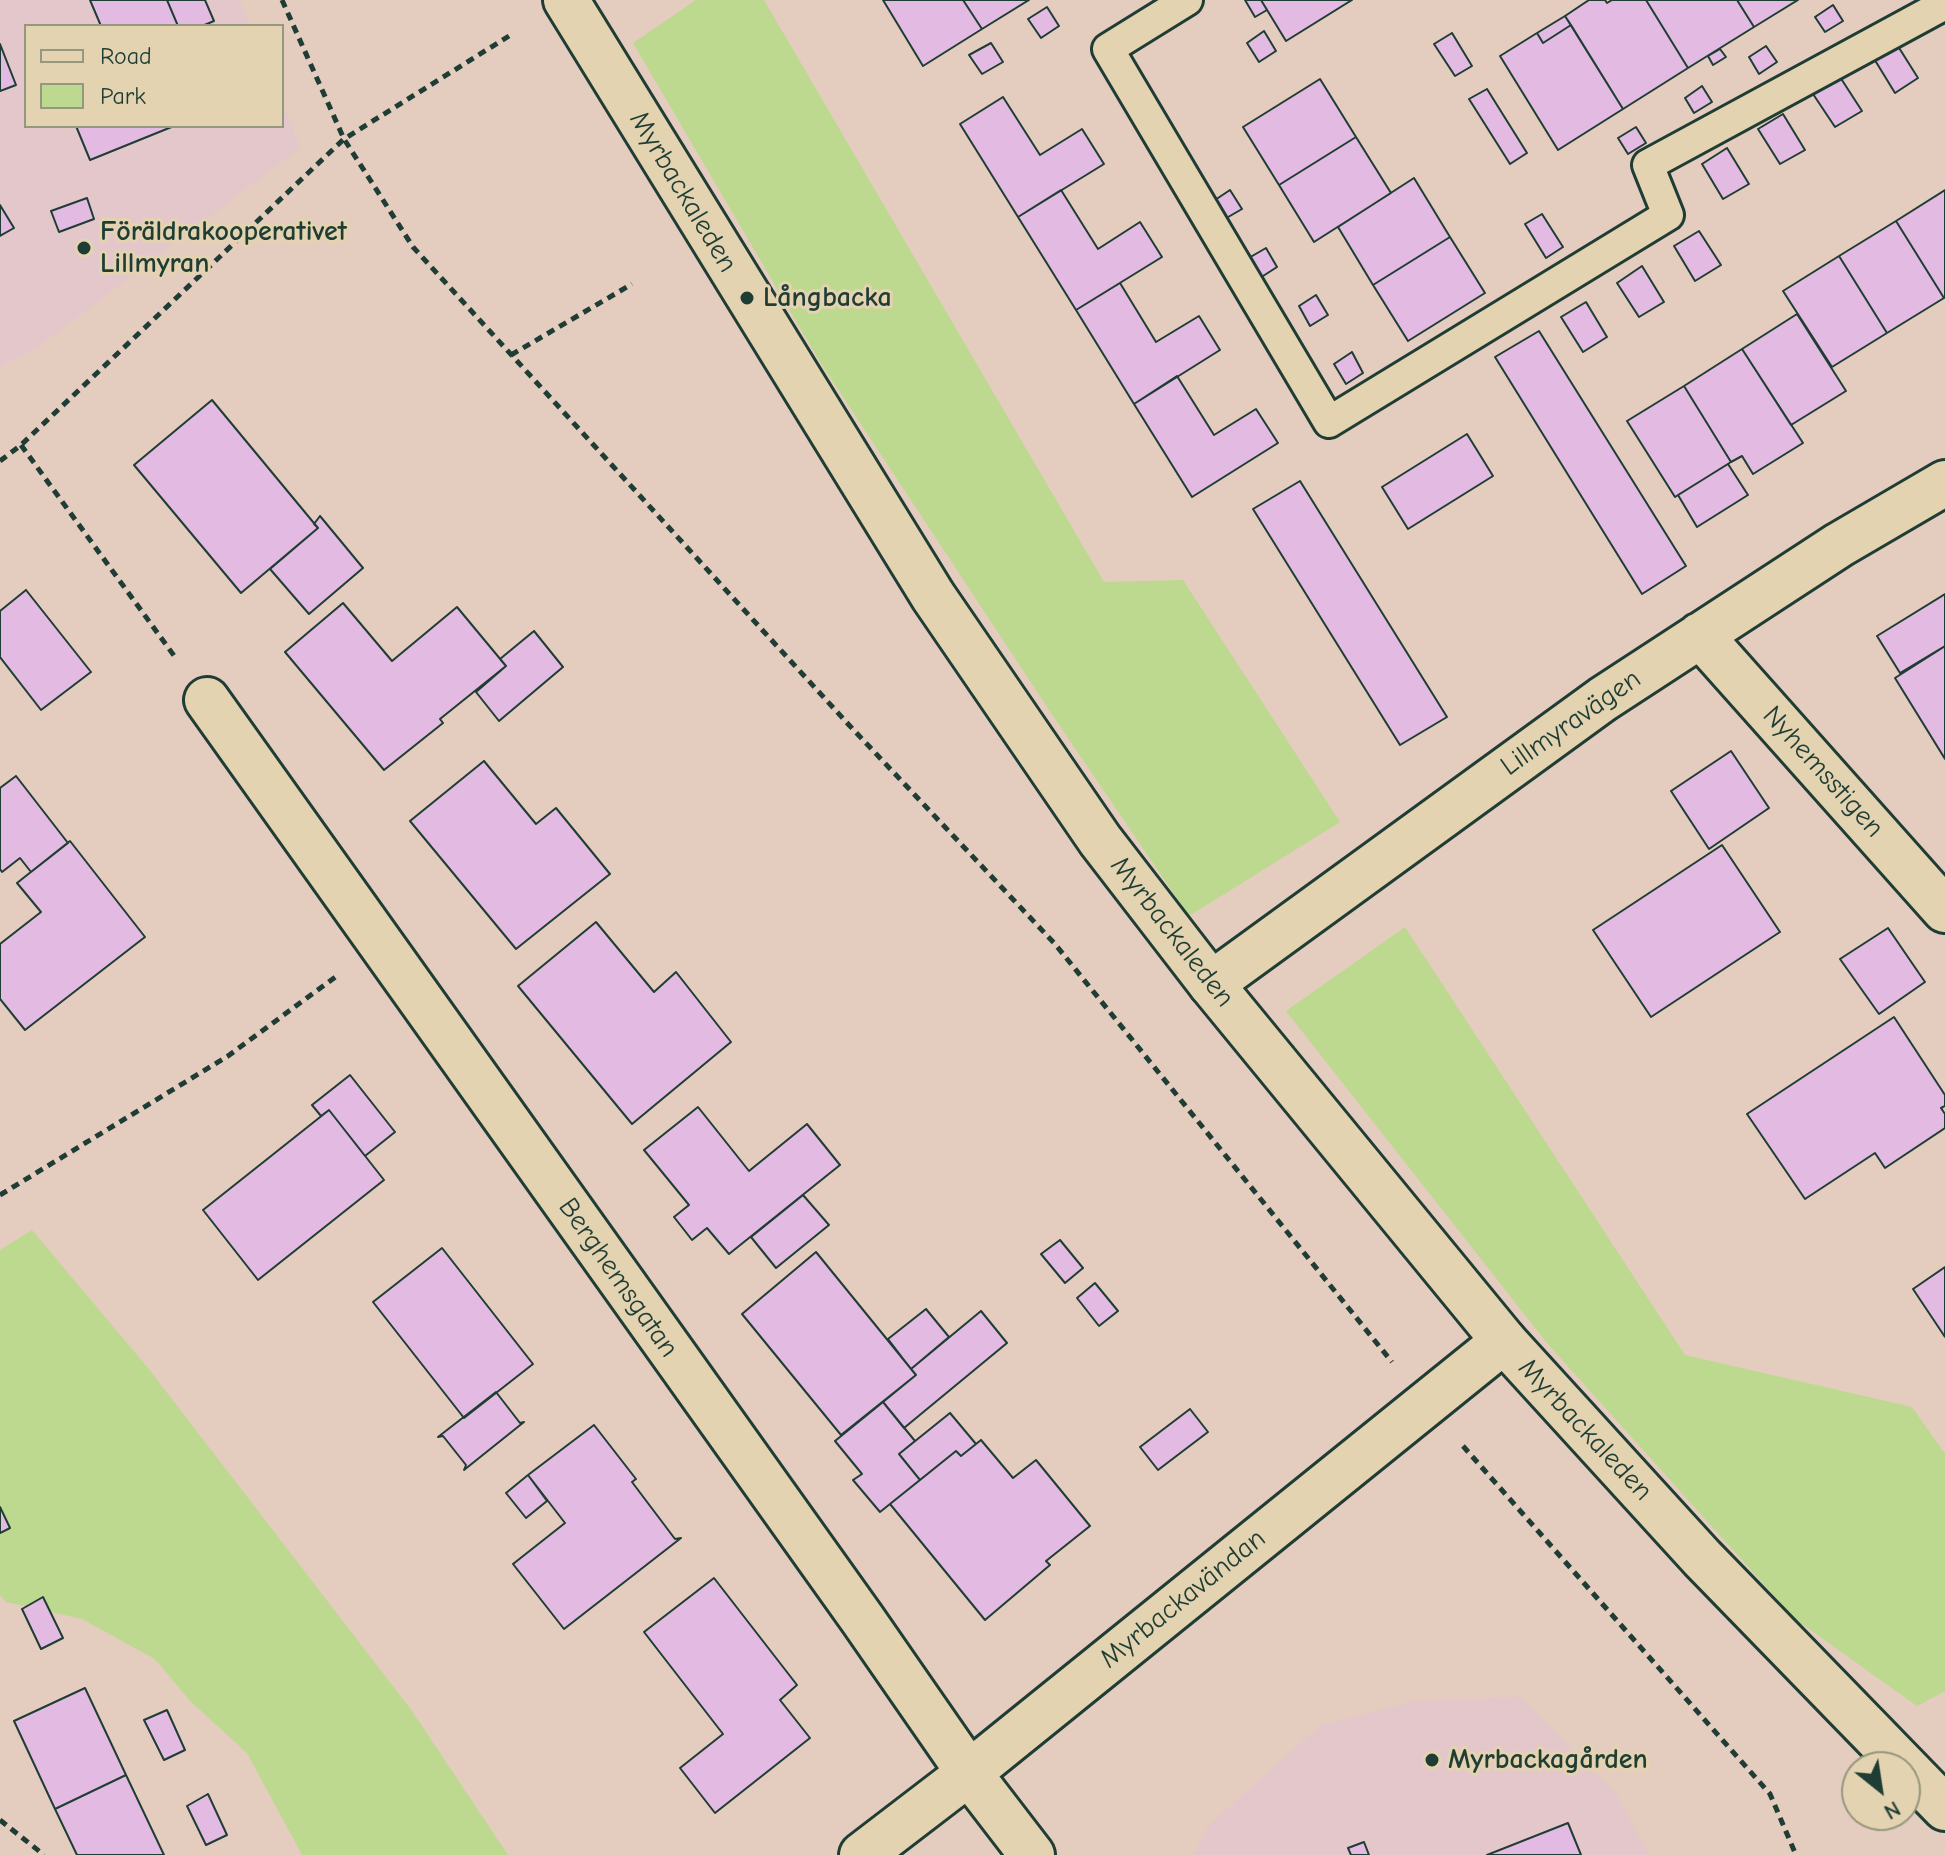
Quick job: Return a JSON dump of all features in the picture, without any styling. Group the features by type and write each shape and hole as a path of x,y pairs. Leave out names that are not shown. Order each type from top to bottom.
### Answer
{"street":[{"name":"Myrbackaleden","path":"566,0 933,596 1100,840 1211,984 1504,1341 1702,1558 1945,1808"},
{"name":"Lillmyravägen","path":"1211,984 1603,699 1839,545 1945,483"},
{"name":"Nyhemsstigen","path":"1700,635 1945,910"},
{"name":"Berghemsgatan","path":"207,700 969,1773 1032,1855"},
{"name":"Myrbackavändan","path":"862,1855 969,1773 1504,1341"}],"lane":[{"path":"1187,0 1108,49 1329,422 1668,215 1648,165 1945,4"}],"path":[{"path":"282,0 344,139 413,247 849,725 1055,944 1425,1403 1770,1794 1796,1855"},
{"path":"0,461 21,445 344,139 509,36"},
{"path":"511,355 632,284"},
{"path":"21,445 207,700"},
{"path":"0,1195 228,1056 381,944"},
{"path":"0,1820 44,1855"}],"shaded area":[{"name":"Föräldrakooperativet Lillmyran","path":"0,0 239,0 249,24 24,24 24,128 284,128 284,109 300,148 38,347 0,367"},
{"name":"Myrbackagården","path":"1520,1697 1617,1795 1649,1855 1193,1855 1209,1825 1321,1725 1415,1701"}],"green space":[{"path":"696,0 764,0 1104,582 1183,580 1340,822 1189,916 820,362 633,43"},
{"path":"1405,927 1685,1355 1912,1407 1945,1454 1945,1691 1917,1706 1795,1619 1547,1343 1286,1011"},
{"path":"32,1230 148,1368 412,1711 508,1855 302,1855 247,1753 190,1701 155,1659 82,1619 6,1602 0,1595 0,1250"}],"building":[{"path":"90,0 167,0 177,24 100,24"},
{"path":"167,0 205,0 214,21 207,24 177,24"},
{"path":"883,0 963,0 982,29 923,66"},
{"path":"963,0 1029,0 982,29"},
{"path":"1245,0 1261,0 1267,10 1255,17"},
{"path":"1261,0 1352,0 1286,41"},
{"path":"1589,0 1605,0 1607,3 1612,0 1646,0 1688,68 1623,109 1565,16"},
{"path":"1646,0 1737,0 1754,27 1688,68"},
{"path":"1737,0 1798,0 1754,27"},
{"path":"1833,5 1843,21 1825,32 1815,17"},
{"path":"1047,7 1059,26 1041,38 1028,19"},
{"path":"1565,16 1571,25 1543,43 1537,33"},
{"path":"1571,25 1623,109 1558,150 1500,56 1537,33 1543,43"},
{"path":"1264,31 1276,51 1259,62 1247,43"},
{"path":"1452,33 1472,66 1455,76 1434,44"},
{"path":"991,43 1003,62 982,74 969,55"},
{"path":"1896,43 1918,78 1895,93 1873,57"},
{"path":"0,44 16,85 0,91"},
{"path":"1766,46 1777,62 1759,74 1749,57"},
{"path":"1720,49 1726,57 1713,65 1708,56"},
{"path":"1840,77 1862,111 1835,127 1813,94"},
{"path":"1320,79 1356,137 1279,185 1243,127"},
{"path":"1702,86 1712,102 1694,113 1685,98"},
{"path":"1487,89 1527,153 1510,164 1469,99"},
{"path":"1003,97 1040,155 1082,129 1104,164 1018,217 960,124"},
{"path":"1783,114 1805,150 1780,164 1758,129"},
{"path":"1636,127 1646,143 1628,154 1618,138"},
{"path":"77,128 169,128 90,160"},
{"path":"1356,137 1391,193 1314,242 1279,185"},
{"path":"1727,148 1749,184 1723,199 1702,164"},
{"path":"1414,178 1450,237 1373,285 1338,227"},
{"path":"1061,190 1098,249 1140,222 1162,257 1076,310 1018,217"},
{"path":"1230,190 1242,209 1223,220 1212,202"},
{"path":"1945,190 1945,297 1944,298 1896,221"},
{"path":"87,198 94,219 59,232 51,211"},
{"path":"0,205 14,228 0,236"},
{"path":"1542,214 1563,247 1546,258 1525,224"},
{"path":"1896,221 1944,298 1887,333 1839,256"},
{"path":"1699,231 1721,265 1695,281 1674,246"},
{"path":"1450,237 1485,293 1408,341 1373,285"},
{"path":"1266,248 1277,267 1260,278 1247,259"},
{"path":"1839,256 1887,333 1832,367 1783,291"},
{"path":"1642,266 1664,302 1639,317 1617,283"},
{"path":"1120,283 1156,342 1199,316 1220,350 1134,404 1076,310"},
{"path":"1316,295 1328,315 1310,326 1299,306"},
{"path":"1586,302 1607,337 1583,352 1561,317"},
{"path":"1797,314 1846,391 1791,425 1742,349"},
{"path":"1539,331 1686,566 1642,594 1495,357"},
{"path":"1742,349 1803,443 1753,474 1742,456 1731,462 1684,386"},
{"path":"1352,352 1363,373 1346,384 1334,364"},
{"path":"1177,376 1214,435 1256,409 1278,443 1192,497 1134,404"},
{"path":"1684,386 1731,462 1675,497 1627,421"},
{"path":"212,400 318,528 241,593 134,465"},
{"path":"1467,434 1493,476 1408,529 1382,487"},
{"path":"1728,464 1748,495 1697,527 1678,495"},
{"path":"1300,481 1447,717 1400,745 1253,509"},
{"path":"320,516 363,568 309,614 270,569 318,528 314,524"},
{"path":"26,590 91,672 41,710 0,657 0,611"},
{"path":"1945,594 1945,646 1900,673 1877,636"},
{"path":"343,603 392,661 457,607 506,666 440,719 443,723 384,770 285,652"},
{"path":"534,631 563,667 499,721 476,692 506,666 500,659"},
{"path":"1945,646 1945,759 1895,678"},
{"path":"1731,751 1769,808 1709,849 1671,791"},
{"path":"484,761 536,824 556,808 610,874 516,949 410,821"},
{"path":"16,776 68,843 31,872 20,858 2,872 0,869 0,788"},
{"path":"70,841 145,937 25,1030 0,999 0,944 41,912 17,883"},
{"path":"1722,845 1780,932 1651,1017 1593,930"},
{"path":"596,922 654,992 676,972 731,1042 632,1124 518,986"},
{"path":"1888,928 1925,982 1879,1014 1840,959"},
{"path":"1894,1017 1945,1095 1945,1106 1941,1108 1945,1114 1945,1128 1885,1168 1875,1153 1805,1199 1747,1114"},
{"path":"350,1075 395,1132 365,1156 329,1110 321,1116 312,1105"},
{"path":"698,1107 749,1171 807,1124 840,1165 729,1254 707,1228 692,1240 674,1217 689,1205 644,1150"},
{"path":"329,1110 384,1180 258,1280 203,1210"},
{"path":"803,1195 829,1225 776,1268 751,1237"},
{"path":"1060,1240 1083,1268 1065,1283 1041,1254"},
{"path":"442,1248 533,1364 464,1418 373,1302"},
{"path":"816,1252 916,1375 841,1435 742,1314"},
{"path":"1945,1267 1945,1337 1913,1289"},
{"path":"1095,1283 1118,1311 1099,1326 1077,1298"},
{"path":"926,1309 949,1337 911,1369 888,1339"},
{"path":"981,1311 1007,1343 904,1428 883,1402 916,1375 911,1369"},
{"path":"496,1392 520,1423 524,1422 464,1470 466,1465 443,1436 438,1437"},
{"path":"883,1402 915,1441 899,1454 920,1480 880,1512 853,1480 862,1474 835,1441"},
{"path":"1190,1409 1208,1432 1158,1470 1140,1447"},
{"path":"950,1413 976,1444 961,1456 956,1451 920,1480 899,1454"},
{"path":"594,1425 636,1479 632,1482 675,1539 681,1538 564,1629 513,1564 565,1523 528,1475"},
{"path":"981,1440 1013,1478 1036,1460 1090,1526 1046,1561 1050,1565 985,1620 890,1504 956,1451 961,1456"},
{"path":"528,1475 547,1501 526,1518 506,1493"},
{"path":"0,1507 10,1528 0,1533"},
{"path":"714,1578 797,1685 780,1700 810,1738 715,1813 680,1768 723,1734 644,1632"},
{"path":"43,1597 63,1638 41,1649 22,1609"},
{"path":"85,1688 126,1775 55,1809 14,1721"},
{"path":"167,1710 185,1750 164,1760 144,1720"},
{"path":"126,1775 164,1855 77,1855 55,1809"},
{"path":"208,1794 227,1835 206,1845 187,1806"},
{"path":"1568,1823 1581,1855 1487,1855"},
{"path":"1364,1842 1369,1855 1351,1855 1348,1848"}],"place":[{"name":"Föräldrakooperativet Lillmyran","path":"84,248"},
{"name":"Långbacka","path":"747,298"},
{"name":"Myrbackagården","path":"1432,1760"}]}
